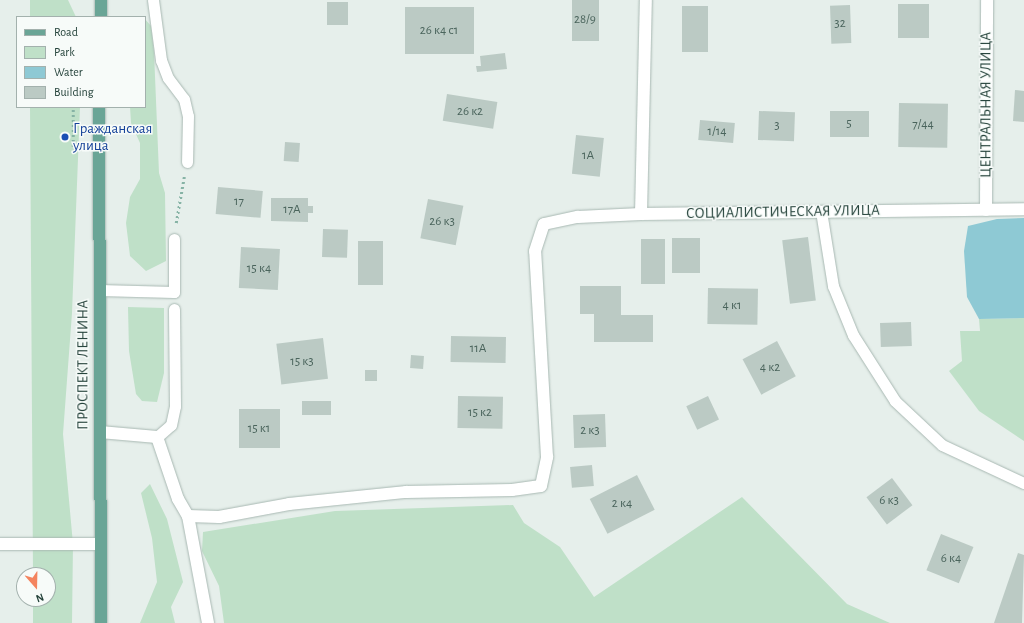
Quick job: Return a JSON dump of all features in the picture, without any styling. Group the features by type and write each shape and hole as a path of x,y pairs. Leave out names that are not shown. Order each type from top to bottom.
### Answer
{"main road":[{"path":"101,0 101,16"},
{"name":"ПРОСПЕКТ ЛЕНИНА","path":"99,108 101,623"}],"street":[{"path":"641,214 646,0"},
{"name":"ЦЕНТРАЛЬНАЯ УЛИЦА","path":"986,0 986,210"},
{"name":"СОЦИАЛИСТИЧЕСКАЯ УЛИЦА","path":"188,516 219,517 289,504 406,492 512,490 541,486 547,457 535,251 544,224 578,217 641,214 1024,210"},
{"path":"100,432 157,437 178,499 188,516 208,623"},
{"path":"0,544 100,544"}],"lane":[{"path":"153,0 161,60 168,78 184,99 188,116 187,162"},
{"path":"821,211 833,286 853,335 896,401 942,445 1024,484"},
{"path":"99,290 174,292 174,239"},
{"path":"157,437 171,425 175,406 174,309"}],"path":[{"path":"73,108 73,147"},
{"path":"174,239 187,162"}],"green space":[{"path":"30,0 68,0 76,16 30,16"},
{"path":"146,20 151,26 154,52 159,173 165,193 166,261 146,271 130,256 126,223 130,197 140,179 140,143 131,123 130,108 146,108"},
{"path":"30,108 80,108 72,313 63,434 73,544 72,623 33,623 33,607 56,607 56,567 33,567"},
{"path":"128,307 164,308 164,373 157,402 142,401 136,394 129,351"},
{"path":"1024,318 1024,441 979,411 949,371 962,361 960,331 980,331 979,319"},
{"path":"150,484 167,519 183,582 171,607 175,623 140,623 157,582 152,538 141,493"},
{"path":"742,497 847,604 890,623 224,623 219,586 202,551 203,532 335,511 513,505 524,523 560,547 594,597"}],"water":[{"path":"1024,218 1024,318 979,319 967,297 964,251 968,226 997,219"}],"building":[{"path":"572,0 599,0 599,41 572,41"},
{"path":"327,2 348,2 348,25 327,25"},
{"path":"898,4 929,4 929,38 898,38"},
{"path":"850,5 851,43 831,44 830,6"},
{"path":"682,6 708,6 708,52 682,52"},
{"path":"405,7 474,7 474,54 405,54"},
{"path":"505,53 507,69 477,72 476,66 481,66 480,56"},
{"path":"1015,90 1024,91 1024,122 1013,121"},
{"path":"447,94 497,102 493,129 443,121"},
{"path":"899,103 948,104 947,148 898,147"},
{"path":"759,111 795,112 794,141 758,140"},
{"path":"830,111 869,111 869,137 830,137"},
{"path":"700,120 735,123 733,143 698,140"},
{"path":"576,135 604,138 600,177 572,174"},
{"path":"285,142 300,143 299,162 284,161"},
{"path":"218,187 263,191 260,218 216,214"},
{"path":"271,198 308,198 308,206 313,206 313,213 308,213 308,222 271,221"},
{"path":"428,199 463,206 456,245 420,238"},
{"path":"323,229 348,230 347,258 322,257"},
{"path":"808,237 816,301 790,304 782,240"},
{"path":"672,238 700,238 700,273 672,273"},
{"path":"641,239 665,239 665,284 641,284"},
{"path":"358,241 383,241 383,285 358,285"},
{"path":"241,247 280,249 278,290 239,288"},
{"path":"580,286 621,286 621,315 653,315 653,342 594,342 594,314 580,314"},
{"path":"708,288 758,289 757,325 707,324"},
{"path":"911,322 912,346 881,347 880,323"},
{"path":"451,336 506,337 506,363 451,362"},
{"path":"323,338 328,379 281,384 276,344"},
{"path":"777,341 796,376 761,395 743,359"},
{"path":"411,355 424,356 423,369 410,368"},
{"path":"365,370 377,370 377,381 365,381"},
{"path":"458,396 503,397 502,429 457,428"},
{"path":"708,396 719,420 697,430 686,406"},
{"path":"302,401 331,401 331,415 302,415"},
{"path":"239,409 280,409 280,448 239,448"},
{"path":"605,414 606,447 574,448 573,415"},
{"path":"592,465 594,486 572,488 570,467"},
{"path":"637,475 655,510 607,534 590,499"},
{"path":"892,478 912,505 887,524 866,497"},
{"path":"941,534 973,547 959,583 926,570"},
{"path":"1018,553 1024,555 1022,623 994,623"}],"place":[{"name":"Гражданская улица","path":"65,137"}]}
